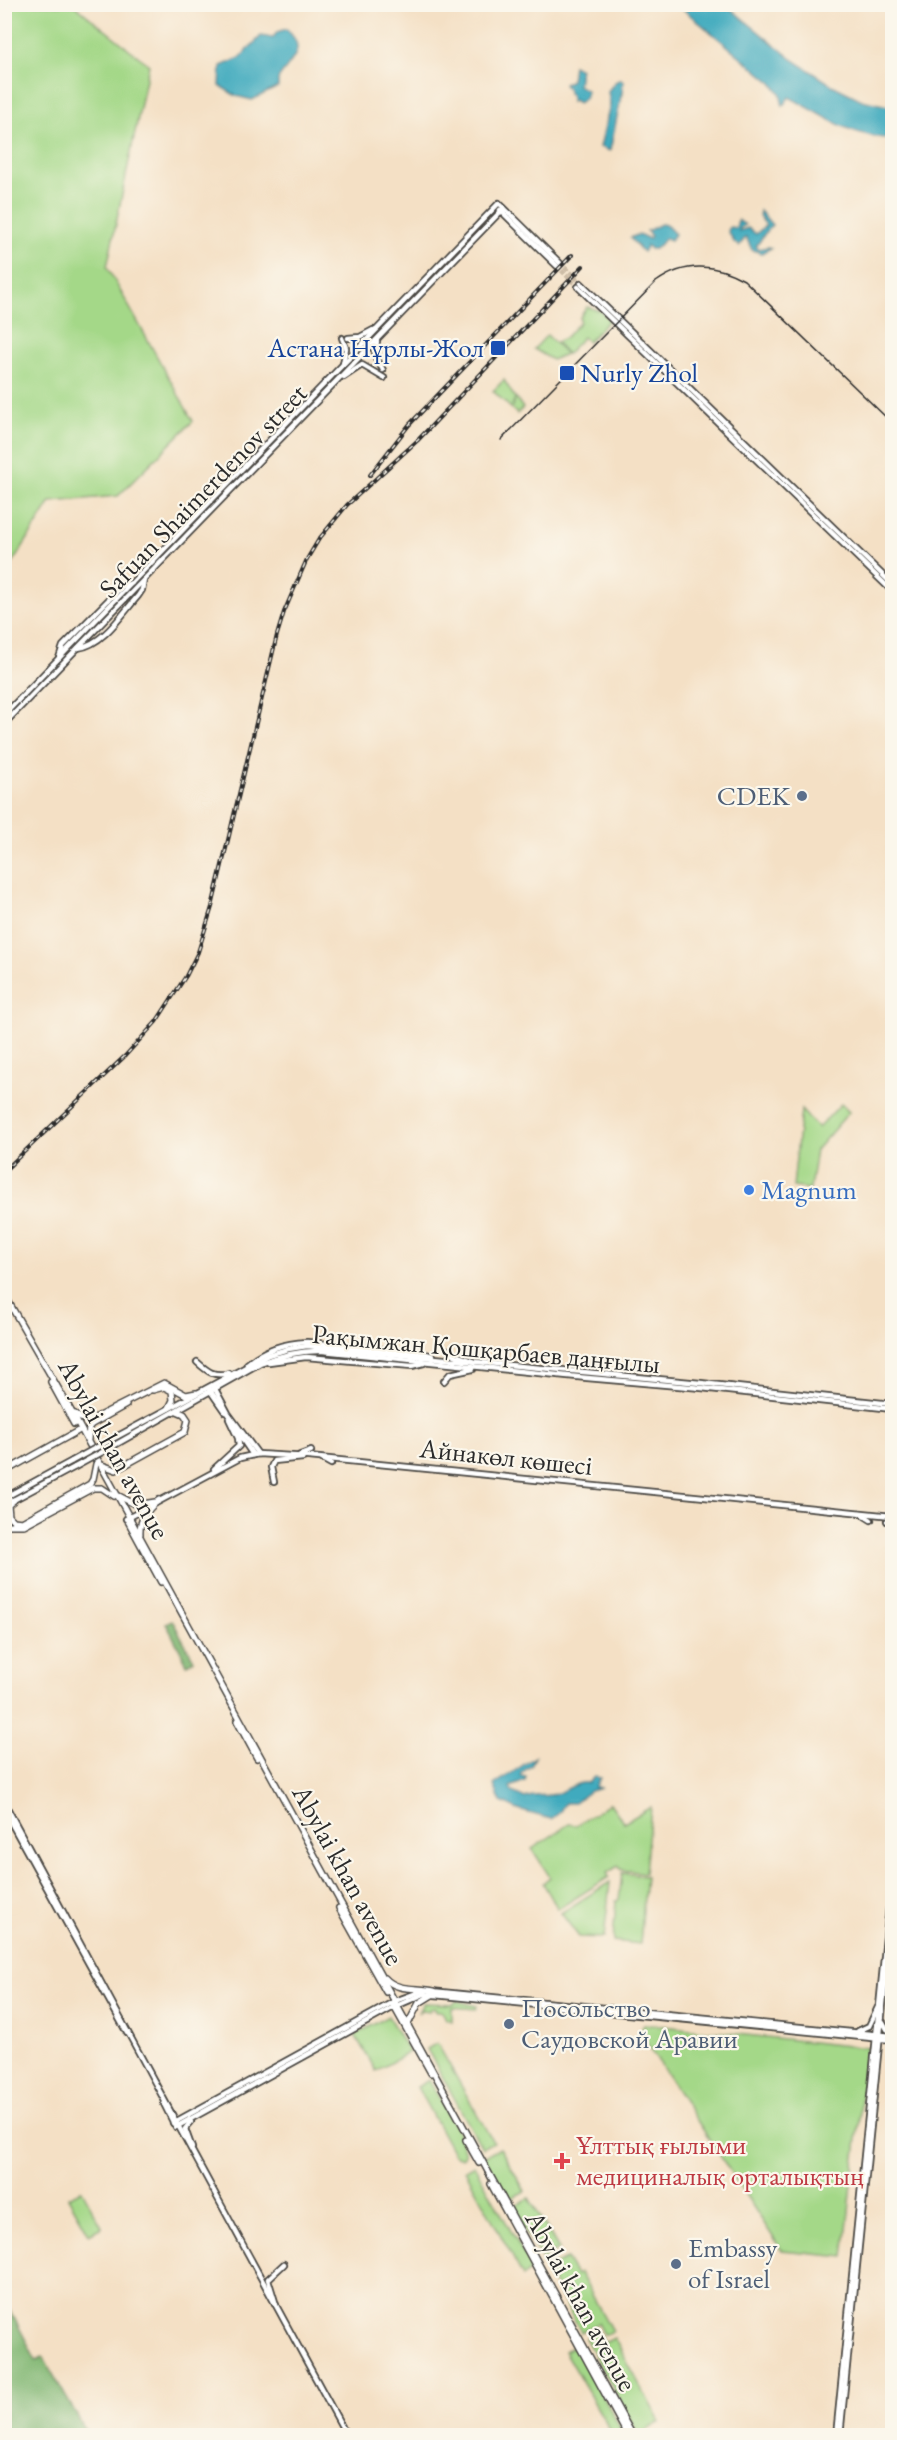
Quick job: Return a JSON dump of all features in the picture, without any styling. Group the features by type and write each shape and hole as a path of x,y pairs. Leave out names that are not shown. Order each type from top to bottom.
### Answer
{"main road":[{"name":"Safuan Shaimerdenov street","path":"4,715 497,205 503,210 4,724"},
{"path":"503,210 558,264"},
{"path":"580,285 892,584"},
{"path":"343,364 345,338 360,337 378,327"},
{"path":"378,338 375,356 383,370"},
{"path":"332,385 362,365 384,378"},
{"path":"697,398 892,591"},
{"path":"78,648 90,646 101,637 138,596 144,580"},
{"path":"4,1294 27,1334"},
{"path":"4,1300 27,1334"},
{"name":"Abylai khan avenue","path":"27,1334 70,1408 98,1464"},
{"name":"Abylai khan avenue","path":"27,1334 395,2004 628,2436"},
{"name":"Рақымжан Қошқарбаев даңғылы","path":"8,1497 75,1467 177,1411 241,1368 278,1352 307,1346 892,1409"},
{"path":"448,1350 478,1365"},
{"name":"Рақымжан Қошқарбаев даңғылы","path":"4,1505 8,1497 196,1393 212,1388 260,1363 282,1355 314,1351 701,1383 892,1404"},
{"path":"197,1362 211,1374 235,1372"},
{"path":"444,1381 450,1374 478,1365"},
{"path":"70,1408 80,1418 89,1421 159,1383 171,1385 186,1395 196,1393"},
{"path":"89,1444 87,1435 92,1424 155,1389 164,1387 172,1391 173,1400 169,1408"},
{"path":"210,1473 239,1446 238,1438 212,1388"},
{"path":"212,1388 255,1455"},
{"path":"8,1497 7,1513 14,1521 22,1522 90,1484 98,1464 116,1470 185,1432 188,1420 184,1414 177,1411"},
{"path":"229,1419 255,1455"},
{"path":"4,1470 78,1430"},
{"path":"274,1482 271,1467 274,1461 310,1454"},
{"name":"Айнакөл көшесі","path":"128,1518 240,1458 255,1455 310,1454 320,1458 858,1512 891,1519"},
{"path":"320,1458 331,1464"},
{"path":"390,1470 402,1466"},
{"path":"4,1525 24,1525 93,1488 102,1488 136,1505 159,1500"},
{"path":"142,1540 141,1522 159,1500"},
{"path":"858,1512 871,1520"},
{"name":"Abylai khan avenue","path":"128,1518 633,2436"},
{"path":"4,1802 176,2124"},
{"path":"4,1810 347,2436"},
{"path":"840,2436 892,1877"},
{"path":"878,2036 882,2020 892,1914"},
{"path":"372,1959 389,1983 433,1993 892,2036"},
{"path":"176,2124 208,2110 415,1992 855,2032 878,2036"},
{"path":"408,2024 419,2003 433,1993"},
{"path":"176,2124 395,2004"},
{"path":"855,2032 869,2026 879,2005"},
{"path":"882,2020 892,2036"},
{"path":"195,2159 185,2127 208,2110"},
{"path":"277,2308 268,2279 284,2264"},
{"path":"836,2436 855,2269"}],"green space":[{"path":"5,4 74,5 149,65 107,267 193,421 118,496 51,502 5,575"},
{"path":"587,307 601,311 609,320 588,342 583,337 567,354 556,342 565,338 580,322 580,317"},
{"path":"547,335 566,354 552,360 534,349"},
{"path":"504,380 515,398 512,407 516,398 523,408 517,414 493,391"},
{"path":"841,1104 849,1112 816,1150 810,1189 793,1187 801,1110 818,1128"},
{"path":"172,1620 194,1660 187,1664 166,1623"},
{"path":"610,1803 624,1823 651,1807 645,1873 622,1870 618,1866 607,1873 609,1877 558,1909 543,1883 550,1877 532,1849 569,1824 577,1825"},
{"path":"622,1873 646,1876 640,1944 613,1941 616,1901 619,1900"},
{"path":"610,1882 604,1938 579,1937 561,1913"},
{"path":"457,2001 477,2006 476,2009 452,2007 452,2021 446,2019 442,2011 436,2011 435,2008 430,2011 421,2010 418,2013 423,2003 452,2004"},
{"path":"388,2016 409,2052 376,2071 355,2035"},
{"path":"644,2024 867,2048 844,2257 782,2251 640,2033"},
{"path":"437,2043 493,2142 482,2148 427,2049"},
{"path":"429,2080 456,2127 465,2152 462,2158 454,2155 417,2087"},
{"path":"500,2148 525,2191 508,2200 484,2157"},
{"path":"474,2165 530,2265 530,2271 523,2276 465,2170"},
{"path":"82,2190 102,2227 89,2234 68,2197"},
{"path":"529,2198 559,2249 542,2259 511,2208"},
{"path":"566,2259 576,2275 580,2273 612,2331 604,2335 598,2323 581,2332 546,2269"},
{"path":"5,2300 36,2360 43,2357 88,2435 5,2435"},
{"path":"597,2331 604,2343 614,2338 660,2422 639,2435 585,2338"},
{"path":"573,2346 577,2348 624,2435 613,2435 564,2351"}],"water":[{"path":"678,5 726,5 792,59 832,85 862,100 892,107 892,139 875,137 849,129 789,97 783,106 780,93 772,83"},
{"path":"286,29 293,36 297,49 278,79 278,87 252,100 236,96 220,86 221,66 240,58 261,36 273,38 277,32"},
{"path":"573,65 580,69 578,85 587,91 585,98 578,103 574,100 571,102 571,96 564,84 571,80"},
{"path":"621,79 624,83 610,151 600,147 610,105 608,91 615,82"},
{"path":"760,211 772,225 756,246 758,249 771,248 762,253 752,250 746,237 739,246 728,231 730,227 736,228 738,220 745,225 739,231 748,228 756,234 766,225 759,216"},
{"path":"661,224 666,225 675,234 671,240 666,238 655,249 650,249 647,245 643,252 630,238 639,234 649,239 651,236 647,231"},
{"path":"535,1757 531,1766 521,1773 521,1776 526,1777 525,1781 510,1787 512,1792 525,1798 551,1795 579,1783 588,1783 594,1777 600,1778 595,1787 601,1788 590,1791 574,1803 565,1803 559,1813 551,1819 518,1810 501,1802 494,1785"}],"tunnel":[{"path":"560,263 581,283"},
{"path":"557,266 578,287"}],"tram line":[{"path":"501,440 656,282 678,270 700,267 722,270 744,280 892,423"}],"railway":[{"path":"370,475 409,425 572,255"},
{"path":"4,1171 125,1056 156,1022 186,976 198,952 212,907 277,635 284,612 307,559 319,539 347,505 418,440 583,266"}],"place":[{"name":"Астана Нұрлы-Жол","path":"498,348"},
{"name":"Nurly Zhol","path":"567,373"},
{"name":"CDEK","path":"802,796"},
{"name":"Magnum","path":"749,1190"},
{"name":"Посольство Саудовской Аравии","path":"509,2024"},
{"name":"Ұлттық ғылыми медициналық орталықтың","path":"562,2161"},
{"name":"Embassy of Israel","path":"676,2264"}]}
